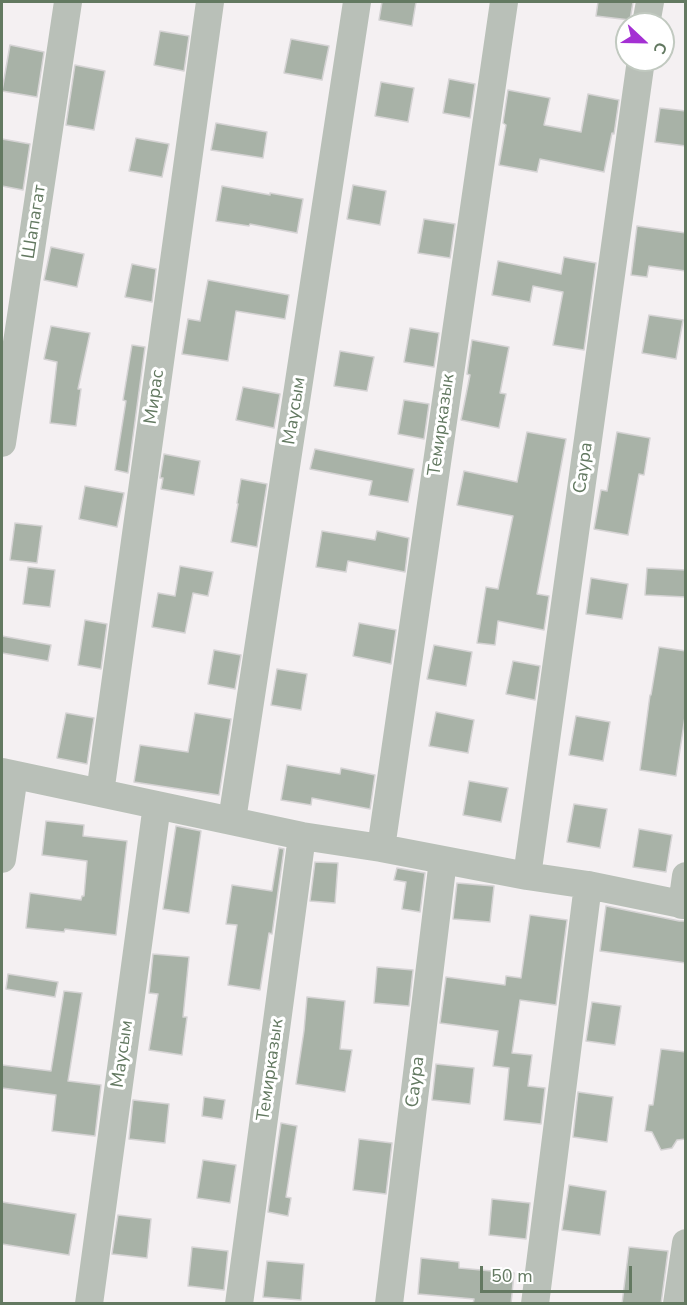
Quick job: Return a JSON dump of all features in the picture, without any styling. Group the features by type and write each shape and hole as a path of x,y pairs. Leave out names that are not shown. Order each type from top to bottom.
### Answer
{"street":[{"name":"Шапагат","path":"2,443 68,2"},
{"name":"Мирас","path":"100,793 210,2"},
{"name":"Маусым","path":"232,820 357,2"},
{"name":"Темирказык","path":"381,848 504,2"},
{"name":"Саура","path":"527,876 639,72"},
{"path":"2,859 8,774 232,820 302,837 381,848 527,876 588,885 684,905 686,876"},
{"name":"Маусым","path":"88,1304 157,806"},
{"name":"Темирказык","path":"239,1304 302,837"},
{"name":"Саура","path":"389,1304 442,860"},
{"path":"535,1304 588,885"},
{"path":"677,1304 686,1243"}],"building":[{"path":"382,2 416,2 412,26 379,20"},
{"path":"598,2 633,2 631,12 615,12 615,18 596,16"},
{"path":"160,31 189,36 184,71 154,65"},
{"path":"291,39 329,46 322,80 284,73"},
{"path":"10,45 44,52 37,97 2,91"},
{"path":"75,65 105,71 94,130 66,125"},
{"path":"449,79 475,84 470,118 443,113"},
{"path":"381,82 414,88 408,122 375,116"},
{"path":"508,90 550,98 544,125 581,132 588,94 619,100 614,134 612,133 604,172 540,159 537,172 499,165 506,125 503,123"},
{"path":"660,108 686,111 686,146 655,142"},
{"path":"216,123 267,132 263,158 211,150"},
{"path":"136,138 169,144 162,177 129,171"},
{"path":"2,139 30,144 23,190 2,186"},
{"path":"353,185 386,191 380,225 347,219"},
{"path":"222,186 303,199 297,233 250,224 249,226 216,221"},
{"path":"424,219 455,224 450,258 418,253"},
{"path":"637,226 686,233 686,271 649,266 647,277 631,275"},
{"path":"51,247 84,254 77,287 44,280"},
{"path":"564,257 596,263 584,350 553,345 563,292 533,286 530,302 492,295 498,261 561,274"},
{"path":"132,264 156,269 152,302 125,297"},
{"path":"208,280 289,295 285,319 236,311 228,361 182,354 188,319 200,321"},
{"path":"649,315 683,320 676,359 642,353"},
{"path":"51,326 90,333 78,389 81,389 76,426 50,423 57,362 44,359"},
{"path":"410,328 439,333 434,367 404,362"},
{"path":"472,340 509,347 500,393 506,394 499,428 461,420 470,375 467,374"},
{"path":"132,345 145,347 128,473 115,470"},
{"path":"340,351 374,357 367,391 334,386"},
{"path":"243,387 280,394 274,428 236,420"},
{"path":"404,400 429,404 424,439 398,434"},
{"path":"527,432 566,439 537,594 549,596 544,630 498,621 495,645 477,643 486,587 498,589 513,516 457,505 464,471 517,482"},
{"path":"617,432 650,438 644,475 639,474 628,535 594,529 601,490 607,491"},
{"path":"315,449 414,469 408,502 369,495 372,481 310,469"},
{"path":"164,454 200,461 194,495 161,489 163,478 160,478"},
{"path":"241,479 267,484 257,547 231,542"},
{"path":"85,486 124,493 117,527 79,519"},
{"path":"15,523 42,526 37,563 10,560"},
{"path":"322,531 375,540 377,531 409,538 405,572 348,561 346,572 316,567"},
{"path":"180,566 213,572 208,596 193,593 185,633 152,627 158,593 175,596"},
{"path":"28,567 55,570 50,607 23,604"},
{"path":"647,568 686,570 686,597 645,595"},
{"path":"591,578 628,584 622,619 586,614"},
{"path":"85,620 107,624 101,669 78,665"},
{"path":"359,623 396,630 391,664 353,656"},
{"path":"2,636 51,645 48,661 2,653"},
{"path":"434,645 472,652 466,686 427,679"},
{"path":"659,647 686,651 686,710 676,776 640,770"},
{"path":"214,650 241,655 235,689 208,684"},
{"path":"513,661 540,666 535,700 506,694"},
{"path":"277,669 307,674 301,710 271,705"},
{"path":"436,712 474,720 468,753 429,746"},
{"path":"66,713 94,718 87,764 57,758"},
{"path":"195,713 231,719 219,795 134,782 140,745 188,752"},
{"path":"576,716 610,722 603,761 569,755"},
{"path":"287,765 340,774 341,768 375,775 370,809 312,798 311,805 281,800"},
{"path":"469,781 508,788 501,822 463,815"},
{"path":"574,804 607,809 600,848 567,842"},
{"path":"46,821 84,825 83,836 127,841 116,935 65,929 64,932 26,928 30,893 81,900 84,896 87,861 42,855"},
{"path":"176,826 201,831 189,913 163,909"},
{"path":"639,829 672,835 666,872 633,867"},
{"path":"279,848 284,849 272,934 269,933 260,990 228,985 237,925 226,924 232,885 272,891"},
{"path":"315,862 338,863 335,903 310,901"},
{"path":"397,868 425,873 420,912 402,909 406,882 394,880"},
{"path":"457,883 494,886 490,922 453,919"},
{"path":"606,906 686,921 686,963 600,951"},
{"path":"530,915 567,920 556,1005 520,1000 512,1053 532,1055 528,1086 545,1088 541,1124 504,1120 509,1068 493,1066 498,1031 440,1023 446,977 505,985 506,976 521,978"},
{"path":"153,954 189,957 183,1017 187,1017 182,1055 149,1050 158,994 149,993"},
{"path":"377,967 413,970 409,1006 374,1003"},
{"path":"8,974 58,982 55,997 6,989"},
{"path":"64,991 82,993 68,1081 101,1085 95,1136 52,1131 56,1095 2,1088 2,1065 51,1071"},
{"path":"307,997 345,1001 340,1049 352,1050 345,1092 296,1084"},
{"path":"592,1002 621,1006 615,1045 586,1041"},
{"path":"661,1049 686,1052 686,1139 677,1140 672,1148 661,1150 652,1132 645,1131 649,1105 653,1105"},
{"path":"436,1064 474,1068 470,1104 432,1100"},
{"path":"578,1092 613,1097 607,1142 573,1137"},
{"path":"204,1097 225,1100 222,1119 202,1116"},
{"path":"133,1100 169,1104 165,1143 129,1139"},
{"path":"281,1123 297,1126 286,1197 291,1198 288,1216 268,1212"},
{"path":"359,1139 392,1143 386,1194 353,1190"},
{"path":"203,1160 236,1165 230,1203 197,1198"},
{"path":"569,1185 606,1191 600,1235 562,1230"},
{"path":"492,1199 530,1203 526,1239 489,1235"},
{"path":"2,1202 76,1214 69,1255 2,1244"},
{"path":"118,1215 151,1219 147,1258 112,1254"},
{"path":"192,1247 228,1251 224,1290 188,1286"},
{"path":"629,1247 668,1251 661,1304 622,1304"},
{"path":"421,1258 459,1262 459,1268 514,1273 511,1304 473,1304 474,1299 418,1294"},
{"path":"267,1261 304,1264 301,1300 263,1297"}]}
